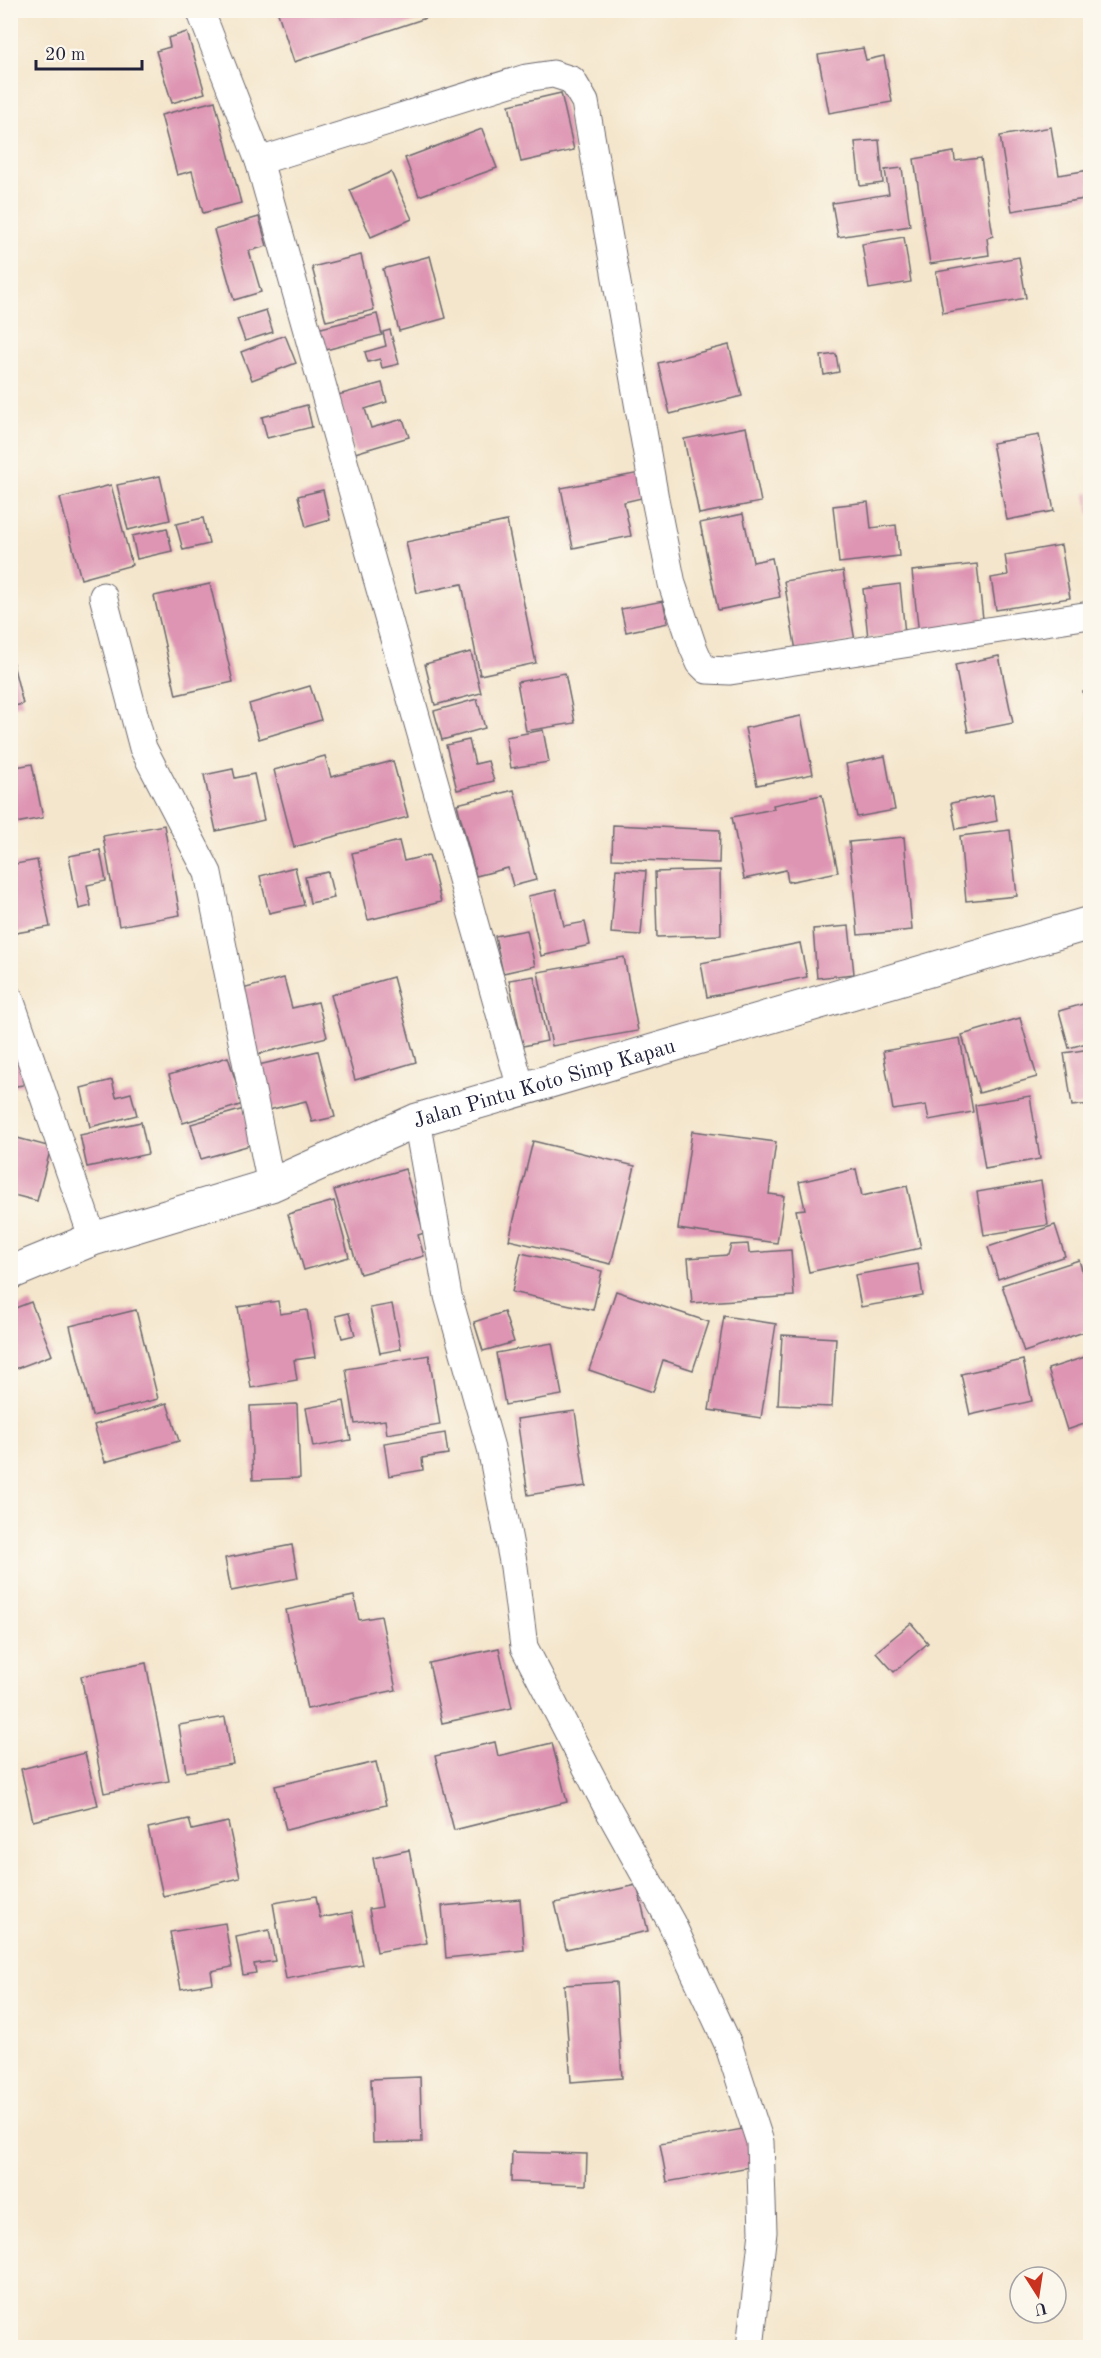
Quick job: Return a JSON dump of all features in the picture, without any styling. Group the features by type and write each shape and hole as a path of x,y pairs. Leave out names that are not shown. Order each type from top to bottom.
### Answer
{"street":[{"path":"200,10 259,161 521,1088"},
{"path":"259,161 526,78 554,74 572,80 585,102 672,584 693,647 700,663 707,670 730,671 1090,615"},
{"path":"103,596 143,748 208,873 271,1185"},
{"name":"Jalan Pintu Koto Simp Kapau","path":"10,1273 93,1239 271,1185 417,1120 1090,923"},
{"path":"10,999 93,1239"},
{"path":"417,1120 448,1296 491,1448 514,1568 524,1647 670,1922 728,2044 760,2142 763,2232 750,2348"}],"building":[{"path":"277,10 447,10 447,11 294,62"},
{"path":"187,32 205,93 172,103 156,51 170,47 168,38"},
{"path":"863,48 866,60 884,56 892,102 829,113 818,55"},
{"path":"561,93 574,150 521,162 509,105"},
{"path":"215,101 241,203 203,213 192,171 177,175 161,115"},
{"path":"1051,127 1059,175 1090,170 1090,198 1012,211 1000,136"},
{"path":"482,129 497,168 419,196 405,158"},
{"path":"879,140 883,183 860,186 855,142"},
{"path":"954,152 955,161 981,158 993,236 987,238 989,255 930,264 914,159"},
{"path":"902,168 910,226 838,237 832,203 889,194 885,170"},
{"path":"391,172 412,219 371,237 350,190"},
{"path":"259,217 267,246 249,251 261,292 234,300 214,230"},
{"path":"904,237 911,282 869,289 862,244"},
{"path":"361,255 374,310 326,321 312,267"},
{"path":"430,256 446,318 399,331 383,269"},
{"path":"1019,257 1026,298 943,313 936,272"},
{"path":"266,310 273,332 245,341 237,319"},
{"path":"377,314 382,335 322,351 317,329"},
{"path":"390,330 399,364 382,368 380,359 368,362 365,352 386,346 383,332"},
{"path":"285,335 296,363 252,380 241,352"},
{"path":"729,345 742,396 670,414 658,363"},
{"path":"836,354 839,372 824,375 821,356"},
{"path":"382,383 387,402 365,409 371,428 403,419 409,437 355,453 338,395"},
{"path":"307,405 312,427 267,438 262,417"},
{"path":"746,427 761,502 699,514 684,439"},
{"path":"1039,435 1054,511 1007,520 992,443"},
{"path":"645,472 650,496 624,502 631,536 573,548 561,488"},
{"path":"160,476 170,520 128,530 117,485"},
{"path":"111,485 132,565 81,579 60,498"},
{"path":"323,490 330,520 306,527 298,496"},
{"path":"1090,492 1090,514 1089,514 1086,493"},
{"path":"868,502 871,528 896,525 899,556 839,563 833,506"},
{"path":"743,514 753,562 772,558 780,597 718,610 700,523"},
{"path":"203,518 209,544 183,550 176,524"},
{"path":"507,521 536,663 480,675 462,584 417,593 406,542"},
{"path":"167,528 172,551 137,559 132,536"},
{"path":"1061,545 1070,598 996,610 991,578 1008,575 1005,555"},
{"path":"977,564 984,628 919,635 912,571"},
{"path":"843,571 855,641 796,651 784,581"},
{"path":"210,584 233,682 176,695 154,596"},
{"path":"900,584 905,634 868,638 863,589"},
{"path":"663,601 668,623 626,632 621,609"},
{"path":"10,652 23,704 10,707"},
{"path":"471,652 481,693 435,705 425,664"},
{"path":"999,656 1013,723 968,732 955,665"},
{"path":"565,673 575,723 526,731 517,682"},
{"path":"310,686 321,720 259,739 249,704"},
{"path":"1090,691 1090,723 1089,723 1083,692"},
{"path":"477,699 485,728 442,740 434,711"},
{"path":"801,716 813,774 757,785 745,728"},
{"path":"543,730 549,762 511,768 506,737"},
{"path":"469,740 475,764 488,761 494,781 457,790 446,745"},
{"path":"325,756 331,777 393,761 408,817 294,847 274,770"},
{"path":"885,756 895,810 857,817 846,764"},
{"path":"32,764 43,818 10,824 10,768"},
{"path":"233,769 235,778 254,774 264,820 216,831 204,775"},
{"path":"514,790 536,880 513,886 508,868 476,876 457,804"},
{"path":"822,795 838,872 788,882 786,870 744,879 732,817 774,809 773,805"},
{"path":"993,795 997,821 956,829 951,803"},
{"path":"164,825 180,915 119,926 103,836"},
{"path":"613,825 720,830 719,863 612,859"},
{"path":"1010,830 1017,896 966,901 960,836"},
{"path":"904,837 912,930 858,935 849,842"},
{"path":"399,841 404,861 429,855 441,902 368,920 352,853"},
{"path":"100,850 106,881 87,885 91,906 79,909 69,856"},
{"path":"37,860 50,927 10,934 10,865"},
{"path":"295,867 304,905 269,913 260,876"},
{"path":"616,869 646,871 641,935 611,933"},
{"path":"720,870 721,935 657,937 655,872"},
{"path":"328,872 334,898 310,903 305,877"},
{"path":"556,890 564,926 585,922 590,945 541,956 528,896"},
{"path":"849,926 854,974 817,978 813,929"},
{"path":"527,930 535,966 503,973 495,936"},
{"path":"800,943 807,977 707,997 701,963"},
{"path":"624,957 638,1031 552,1046 538,972"},
{"path":"534,976 547,1041 523,1046 509,980"},
{"path":"393,977 416,1062 355,1080 331,995"},
{"path":"284,978 292,1008 318,1002 327,1037 250,1056 235,991"},
{"path":"1090,1002 1090,1042 1069,1048 1059,1011"},
{"path":"1020,1018 1037,1077 979,1093 962,1035"},
{"path":"16,1037 23,1085 10,1087 10,1038"},
{"path":"960,1038 973,1112 929,1120 926,1105 893,1110 883,1051"},
{"path":"1090,1049 1090,1104 1072,1106 1064,1053"},
{"path":"318,1051 335,1117 312,1122 306,1101 260,1112 250,1067"},
{"path":"228,1057 243,1104 183,1123 169,1075"},
{"path":"112,1080 116,1097 131,1093 137,1115 90,1127 81,1088"},
{"path":"1030,1096 1040,1159 985,1169 975,1105"},
{"path":"244,1109 254,1144 201,1159 191,1124"},
{"path":"141,1122 148,1154 87,1167 80,1135"},
{"path":"692,1131 776,1142 769,1194 784,1196 777,1243 678,1229"},
{"path":"10,1136 51,1147 37,1201 10,1194"},
{"path":"533,1141 635,1166 611,1264 509,1240"},
{"path":"405,1169 424,1233 418,1235 424,1256 360,1274 334,1190"},
{"path":"856,1169 862,1196 907,1186 921,1248 809,1272 796,1210 805,1209 799,1182"},
{"path":"1041,1181 1048,1225 984,1235 977,1192"},
{"path":"334,1201 349,1257 304,1270 288,1214"},
{"path":"1055,1225 1065,1256 998,1279 988,1247"},
{"path":"748,1244 749,1253 791,1250 794,1296 692,1303 688,1258 728,1255 731,1245"},
{"path":"521,1253 602,1271 593,1310 512,1292"},
{"path":"1079,1260 1090,1296 1090,1330 1024,1352 1002,1285"},
{"path":"918,1264 923,1296 861,1307 855,1275"},
{"path":"616,1291 709,1322 693,1370 663,1360 653,1392 589,1370"},
{"path":"278,1301 280,1314 307,1310 315,1357 294,1360 297,1380 251,1388 238,1307"},
{"path":"31,1302 52,1355 10,1371 10,1310"},
{"path":"392,1304 401,1349 380,1353 370,1308"},
{"path":"136,1310 158,1399 92,1416 70,1326"},
{"path":"504,1312 514,1342 483,1351 474,1322"},
{"path":"349,1313 355,1335 342,1338 336,1316"},
{"path":"724,1316 776,1324 761,1418 709,1410"},
{"path":"782,1335 836,1338 832,1407 778,1405"},
{"path":"552,1343 562,1395 505,1405 496,1353"},
{"path":"429,1355 440,1425 387,1434 385,1420 355,1424 346,1369"},
{"path":"1088,1356 1090,1422 1067,1430 1048,1369"},
{"path":"1023,1360 1032,1401 970,1415 961,1374"},
{"path":"344,1401 351,1440 313,1447 306,1408"},
{"path":"167,1403 179,1441 105,1462 94,1425"},
{"path":"297,1404 300,1478 253,1480 250,1406"},
{"path":"575,1411 586,1486 528,1495 517,1419"},
{"path":"445,1433 448,1454 422,1458 423,1470 389,1476 384,1443"},
{"path":"292,1545 298,1578 231,1591 225,1558"},
{"path":"354,1596 359,1620 381,1616 396,1690 307,1709 286,1610"},
{"path":"911,1623 928,1643 894,1672 876,1652"},
{"path":"499,1648 512,1708 442,1723 429,1663"},
{"path":"146,1663 169,1781 104,1793 81,1676"},
{"path":"225,1717 233,1764 186,1772 179,1725"},
{"path":"495,1742 498,1756 552,1743 567,1802 454,1830 435,1756"},
{"path":"85,1753 98,1805 33,1821 21,1769"},
{"path":"376,1762 386,1805 286,1830 275,1786"},
{"path":"189,1819 192,1830 228,1822 240,1878 163,1896 148,1828"},
{"path":"409,1850 427,1943 377,1952 369,1909 382,1907 373,1858"},
{"path":"637,1885 648,1931 566,1949 555,1903"},
{"path":"316,1896 320,1918 352,1912 363,1965 286,1979 273,1903"},
{"path":"520,1899 524,1950 446,1958 442,1906"},
{"path":"225,1923 232,1967 211,1971 213,1983 181,1989 170,1932"},
{"path":"269,1930 275,1961 254,1964 256,1973 243,1975 236,1937"},
{"path":"616,1982 622,2078 571,2082 564,1985"},
{"path":"420,2077 422,2142 373,2143 371,2079"},
{"path":"748,2128 755,2166 667,2182 660,2144"},
{"path":"512,2152 587,2154 586,2185 511,2182"}]}
